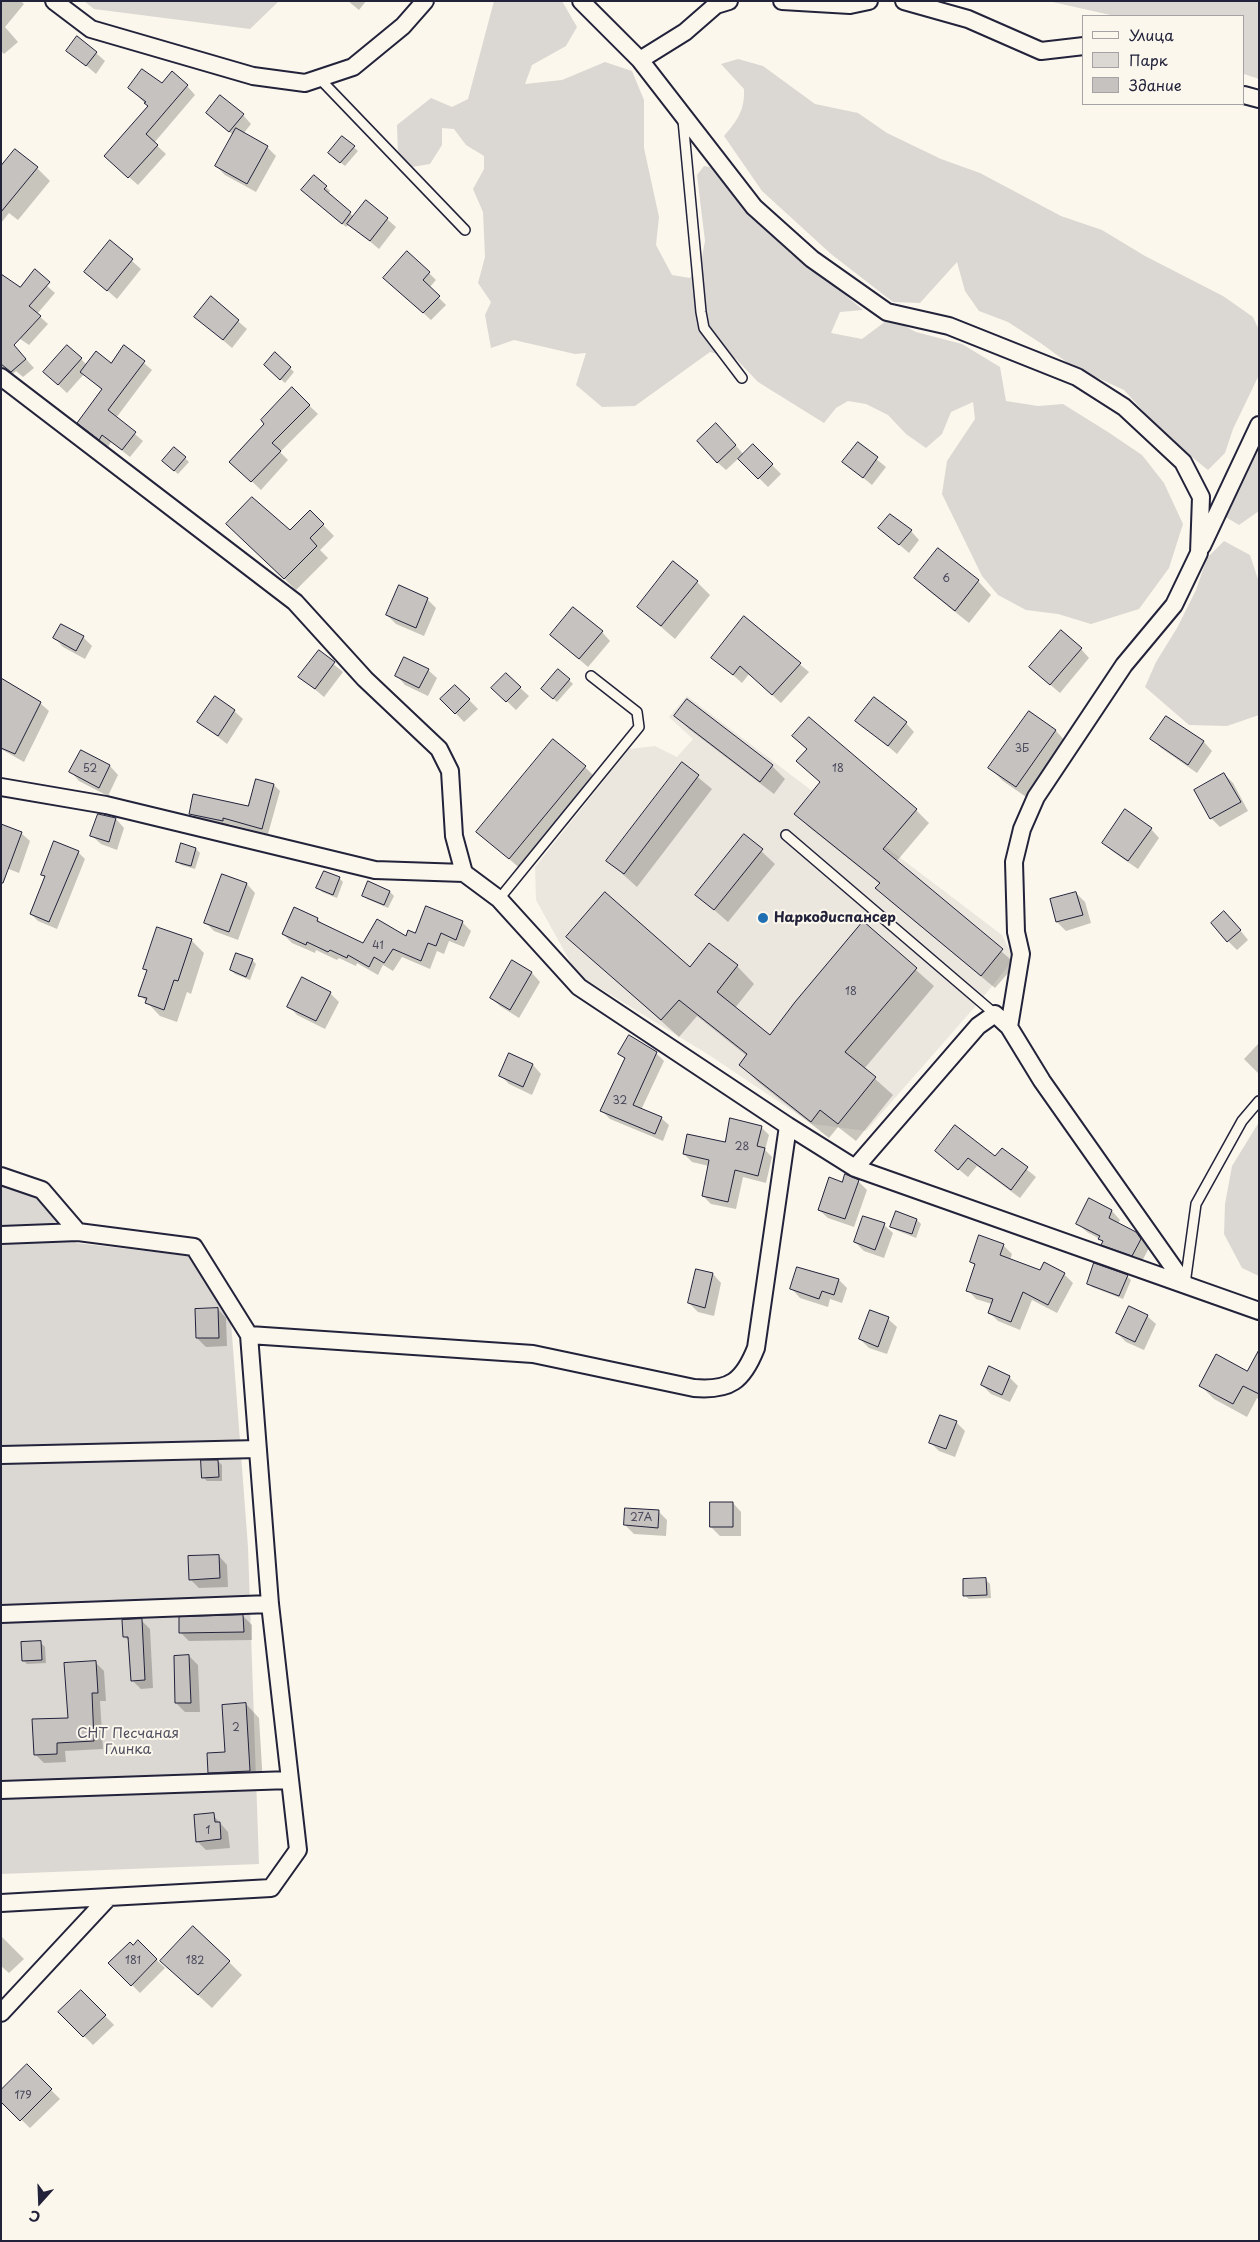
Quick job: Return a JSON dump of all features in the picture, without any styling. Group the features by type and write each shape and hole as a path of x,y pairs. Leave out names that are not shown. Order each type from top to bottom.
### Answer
{"street":[{"path":"54,1 91,29 254,76 305,82 353,67 403,26 425,1"},
{"path":"581,1 640,60 754,207 812,259 887,312 949,326 1077,377 1124,407 1183,462 1201,497 1199,553"},
{"path":"640,60 685,32 716,4 729,1"},
{"path":"782,1 850,5 868,1"},
{"path":"904,1 968,19 1041,50 1082,46"},
{"path":"1245,95 1259,99"},
{"path":"1,377 295,602 365,679 440,749 450,771 454,836 464,873"},
{"path":"1008,1027 1021,954 1016,932 1014,862 1022,829 1036,797 1124,665 1174,605 1259,425"},
{"path":"1,786 106,805 375,870 464,873 499,899 578,987 855,1168 1259,1311"},
{"path":"855,1168 978,1026 995,1014 1008,1027 1042,1081 1185,1284"},
{"path":"249,1335 533,1354 694,1388 709,1390 725,1387 739,1379 748,1366 756,1348 788,1126"},
{"path":"1,1176 42,1190 78,1232"},
{"path":"1,1236 78,1232 194,1247 249,1335 270,1604 298,1850 271,1888 1,1903"},
{"path":"1,1455 258,1449"},
{"path":"1,1614 270,1604"},
{"path":"1,1790 290,1780"},
{"path":"1,2013 109,1897"}],"lane":[{"path":"319,78 465,230"},
{"path":"682,113 700,312 704,328 742,378"},
{"path":"499,899 640,727 637,712 591,676"},
{"path":"786,836 995,1014"},
{"path":"1185,1284 1196,1204 1242,1121 1259,1101"}],"shaded area":[{"name":"Наркодиспансер","path":"687,696 1002,935 1014,959 980,1001 866,1131 812,1124 709,1055 577,974 536,900 535,867 629,749 655,746 677,757 693,739 669,717"}],"green space":[{"path":"84,1 279,1 250,29 94,9"},
{"path":"494,1 562,1 577,27 566,46 532,65 525,84 562,80 605,62 632,71 644,100 644,148 659,217 656,245 672,275 690,278 702,257 705,241 697,175 704,166 715,168 746,212 791,254 818,272 863,310 840,312 831,333 862,339 890,318 916,332 962,344 1000,367 1006,401 1038,406 1063,404 1142,455 1164,483 1183,524 1169,568 1139,609 1091,624 1058,614 1026,610 998,595 982,576 942,494 947,461 975,419 973,402 951,412 942,434 926,448 906,434 888,415 866,404 848,401 836,408 824,423 758,382 736,359 710,352 635,406 602,407 576,385 586,353 575,354 514,340 491,348 485,315 491,302 478,283 485,257 483,212 473,189 484,169 484,156 466,145 454,129 442,128 442,145 430,164 412,167 398,155 397,125 431,98 452,107 468,99"},
{"path":"1048,1 1259,1 1259,79 1245,74 1245,15 1111,15"},
{"path":"738,59 763,66 815,104 858,113 887,133 941,159 980,173 1061,216 1102,230 1145,256 1223,296 1253,317 1259,330 1259,375 1233,429 1225,453 1208,470 1166,436 1124,390 1072,366 1008,322 979,311 965,291 957,262 920,303 893,302 831,254 762,191 724,136 742,109 744,89 721,64"},
{"path":"1259,446 1259,511 1239,525 1224,516"},
{"path":"1224,541 1250,555 1259,582 1259,715 1227,726 1189,725 1145,687 1156,662 1177,628 1196,590 1207,558"},
{"path":"1259,1122 1259,1276 1242,1268 1224,1234 1225,1204 1232,1166"},
{"name":"СНТ Песчаная Глинка","path":"1,1183 40,1197 76,1243 189,1256 231,1322 248,1547 259,1864 1,1874"}],"building":[{"path":"77,36 97,52 86,66 66,51"},
{"path":"142,69 162,83 172,71 188,85 146,134 158,145 128,178 104,156 148,106 144,103 146,102 128,88"},
{"path":"220,95 244,114 229,132 206,113"},
{"path":"236,128 268,146 247,184 215,166"},
{"path":"342,136 355,146 340,163 328,153"},
{"path":"15,149 38,167 1,212 1,166"},
{"path":"314,175 327,186 324,189 351,212 342,224 301,190"},
{"path":"366,200 388,218 370,241 347,224"},
{"path":"110,240 133,259 107,291 84,272"},
{"path":"407,251 430,272 423,280 440,296 423,313 383,278"},
{"path":"35,269 50,282 29,306 41,316 14,345 26,359 11,372 1,364 1,274 20,287"},
{"path":"211,296 239,320 223,340 194,317"},
{"path":"67,345 82,358 58,385 43,372"},
{"path":"124,345 145,361 108,410 136,432 122,450 102,435 99,440 77,423 102,389 80,372 96,351 111,363"},
{"path":"275,352 291,367 280,380 264,365"},
{"path":"292,387 310,405 272,443 281,451 251,482 229,462 264,424 261,420"},
{"path":"716,423 736,445 717,463 697,441"},
{"path":"858,442 878,457 863,478 842,462"},
{"path":"753,444 773,464 758,479 738,459"},
{"path":"174,447 186,457 174,471 162,461"},
{"path":"252,497 290,530 310,510 324,524 310,538 317,546 284,579 226,524"},
{"path":"890,514 912,530 899,545 878,528"},
{"path":"938,548 979,580 955,611 914,578"},
{"path":"673,561 698,581 661,626 637,607"},
{"path":"399,585 428,598 416,628 386,615"},
{"path":"573,607 603,631 579,659 550,635"},
{"path":"744,616 801,663 772,695 740,666 733,675 711,658"},
{"path":"61,624 84,636 76,651 53,638"},
{"path":"1061,630 1082,648 1050,685 1029,667"},
{"path":"319,650 335,662 315,689 298,677"},
{"path":"404,657 429,669 419,688 395,676"},
{"path":"558,669 570,679 553,699 541,689"},
{"path":"506,673 521,687 506,702 491,688"},
{"path":"1,678 41,702 15,754 1,748"},
{"path":"455,685 470,699 455,714 440,699"},
{"path":"215,696 235,710 218,736 197,722"},
{"path":"874,697 907,722 888,746 855,721"},
{"path":"687,699 773,765 760,782 674,716"},
{"path":"1029,711 1056,730 1016,787 988,768"},
{"path":"1166,716 1204,741 1188,765 1150,739"},
{"path":"809,717 917,809 883,849 1003,949 981,976 875,888 880,883 794,814 820,782 796,761 807,749 792,736"},
{"path":"553,739 586,766 509,859 476,832"},
{"path":"81,750 110,765 99,788 69,772"},
{"path":"682,762 699,775 624,874 606,861"},
{"path":"1224,773 1241,802 1210,819 1194,790"},
{"path":"256,779 274,784 262,829 223,818 223,821 189,814 193,794 248,806"},
{"path":"1125,809 1152,828 1128,861 1102,843"},
{"path":"98,814 116,818 109,842 90,836"},
{"path":"1,824 22,832 3,883 1,883"},
{"path":"744,834 763,849 714,910 695,895"},
{"path":"54,841 79,851 49,922 30,914 45,876 41,875"},
{"path":"181,843 196,848 191,866 176,862"},
{"path":"324,871 340,877 333,895 316,888"},
{"path":"222,874 247,883 229,932 204,923"},
{"path":"368,881 390,891 384,905 362,896"},
{"path":"605,892 690,967 709,943 738,965 717,992 770,1035 863,921 917,968 845,1052 876,1077 838,1124 820,1110 811,1122 739,1065 747,1054 679,1000 661,1020 566,937"},
{"path":"1076,892 1083,915 1056,922 1050,899"},
{"path":"426,906 463,921 456,940 441,933 436,946 428,943 421,961 393,949 384,963 374,957 369,967 348,955 347,958 330,950 328,952 307,942 306,945 282,934 294,907 318,918 317,921 363,943 377,919 406,936 408,930 415,933"},
{"path":"1224,911 1241,930 1227,942 1211,923"},
{"path":"157,927 192,939 178,981 174,980 164,1010 145,1003 147,998 138,996 147,970 143,969"},
{"path":"236,953 253,959 246,977 230,970"},
{"path":"512,960 532,972 510,1010 490,998"},
{"path":"302,977 331,992 316,1021 287,1007"},
{"path":"629,1035 657,1052 633,1105 662,1117 655,1134 600,1111 625,1058 618,1054"},
{"path":"509,1053 533,1064 523,1087 499,1076"},
{"path":"730,1118 762,1126 757,1146 765,1148 758,1176 735,1170 728,1202 702,1196 709,1160 683,1154 687,1134 725,1142"},
{"path":"955,1125 995,1156 1002,1148 1028,1167 1011,1190 968,1158 958,1170 935,1151"},
{"path":"845,1174 859,1180 845,1219 818,1210 829,1177 842,1182"},
{"path":"1089,1198 1112,1210 1109,1218 1136,1232 1141,1239 1132,1256 1101,1245 1103,1241 1098,1239 1100,1236 1076,1224"},
{"path":"896,1211 917,1219 912,1234 890,1227"},
{"path":"863,1216 885,1223 875,1250 854,1242"},
{"path":"979,1235 1004,1244 1000,1255 1040,1270 1044,1262 1065,1273 1048,1305 1023,1292 1011,1322 988,1313 993,1299 966,1291 975,1264 970,1262"},
{"path":"1094,1263 1128,1275 1119,1296 1087,1284"},
{"path":"797,1267 839,1279 834,1295 822,1291 819,1299 790,1289"},
{"path":"696,1269 713,1273 705,1308 688,1303"},
{"path":"1129,1306 1148,1315 1135,1342 1116,1333"},
{"path":"218,1308 219,1338 196,1338 195,1309"},
{"path":"870,1310 889,1317 878,1347 859,1339"},
{"path":"1259,1350 1259,1394 1243,1386 1233,1404 1199,1386 1216,1354 1247,1371"},
{"path":"989,1366 1010,1376 1002,1395 981,1385"},
{"path":"940,1415 957,1421 946,1449 929,1443"},
{"path":"201,1460 218,1460 219,1477 202,1478"},
{"path":"710,1502 733,1502 733,1527 710,1527"},
{"path":"625,1508 659,1510 658,1528 624,1525"},
{"path":"219,1555 220,1578 189,1580 188,1556"},
{"path":"986,1578 987,1595 963,1596 963,1579"},
{"path":"243,1615 244,1632 179,1633 179,1617"},
{"path":"142,1619 145,1680 131,1681 128,1637 123,1637 122,1620"},
{"path":"41,1641 42,1660 22,1661 21,1642"},
{"path":"189,1655 191,1703 175,1703 174,1656"},
{"path":"96,1661 98,1693 92,1693 94,1741 57,1743 57,1754 34,1755 32,1719 68,1718 64,1663"},
{"path":"246,1703 250,1771 208,1773 207,1753 225,1752 222,1705"},
{"path":"214,1813 215,1822 220,1822 221,1839 196,1842 194,1815"},
{"path":"193,1926 230,1961 198,1995 160,1961"},
{"path":"138,1940 157,1959 131,1986 108,1963 130,1942 133,1945"},
{"path":"81,1990 106,2015 83,2037 58,2012"},
{"path":"27,2064 52,2089 20,2121 1,2102 1,2090"}],"place":[{"name":"Наркодиспансер","path":"763,918"}]}
